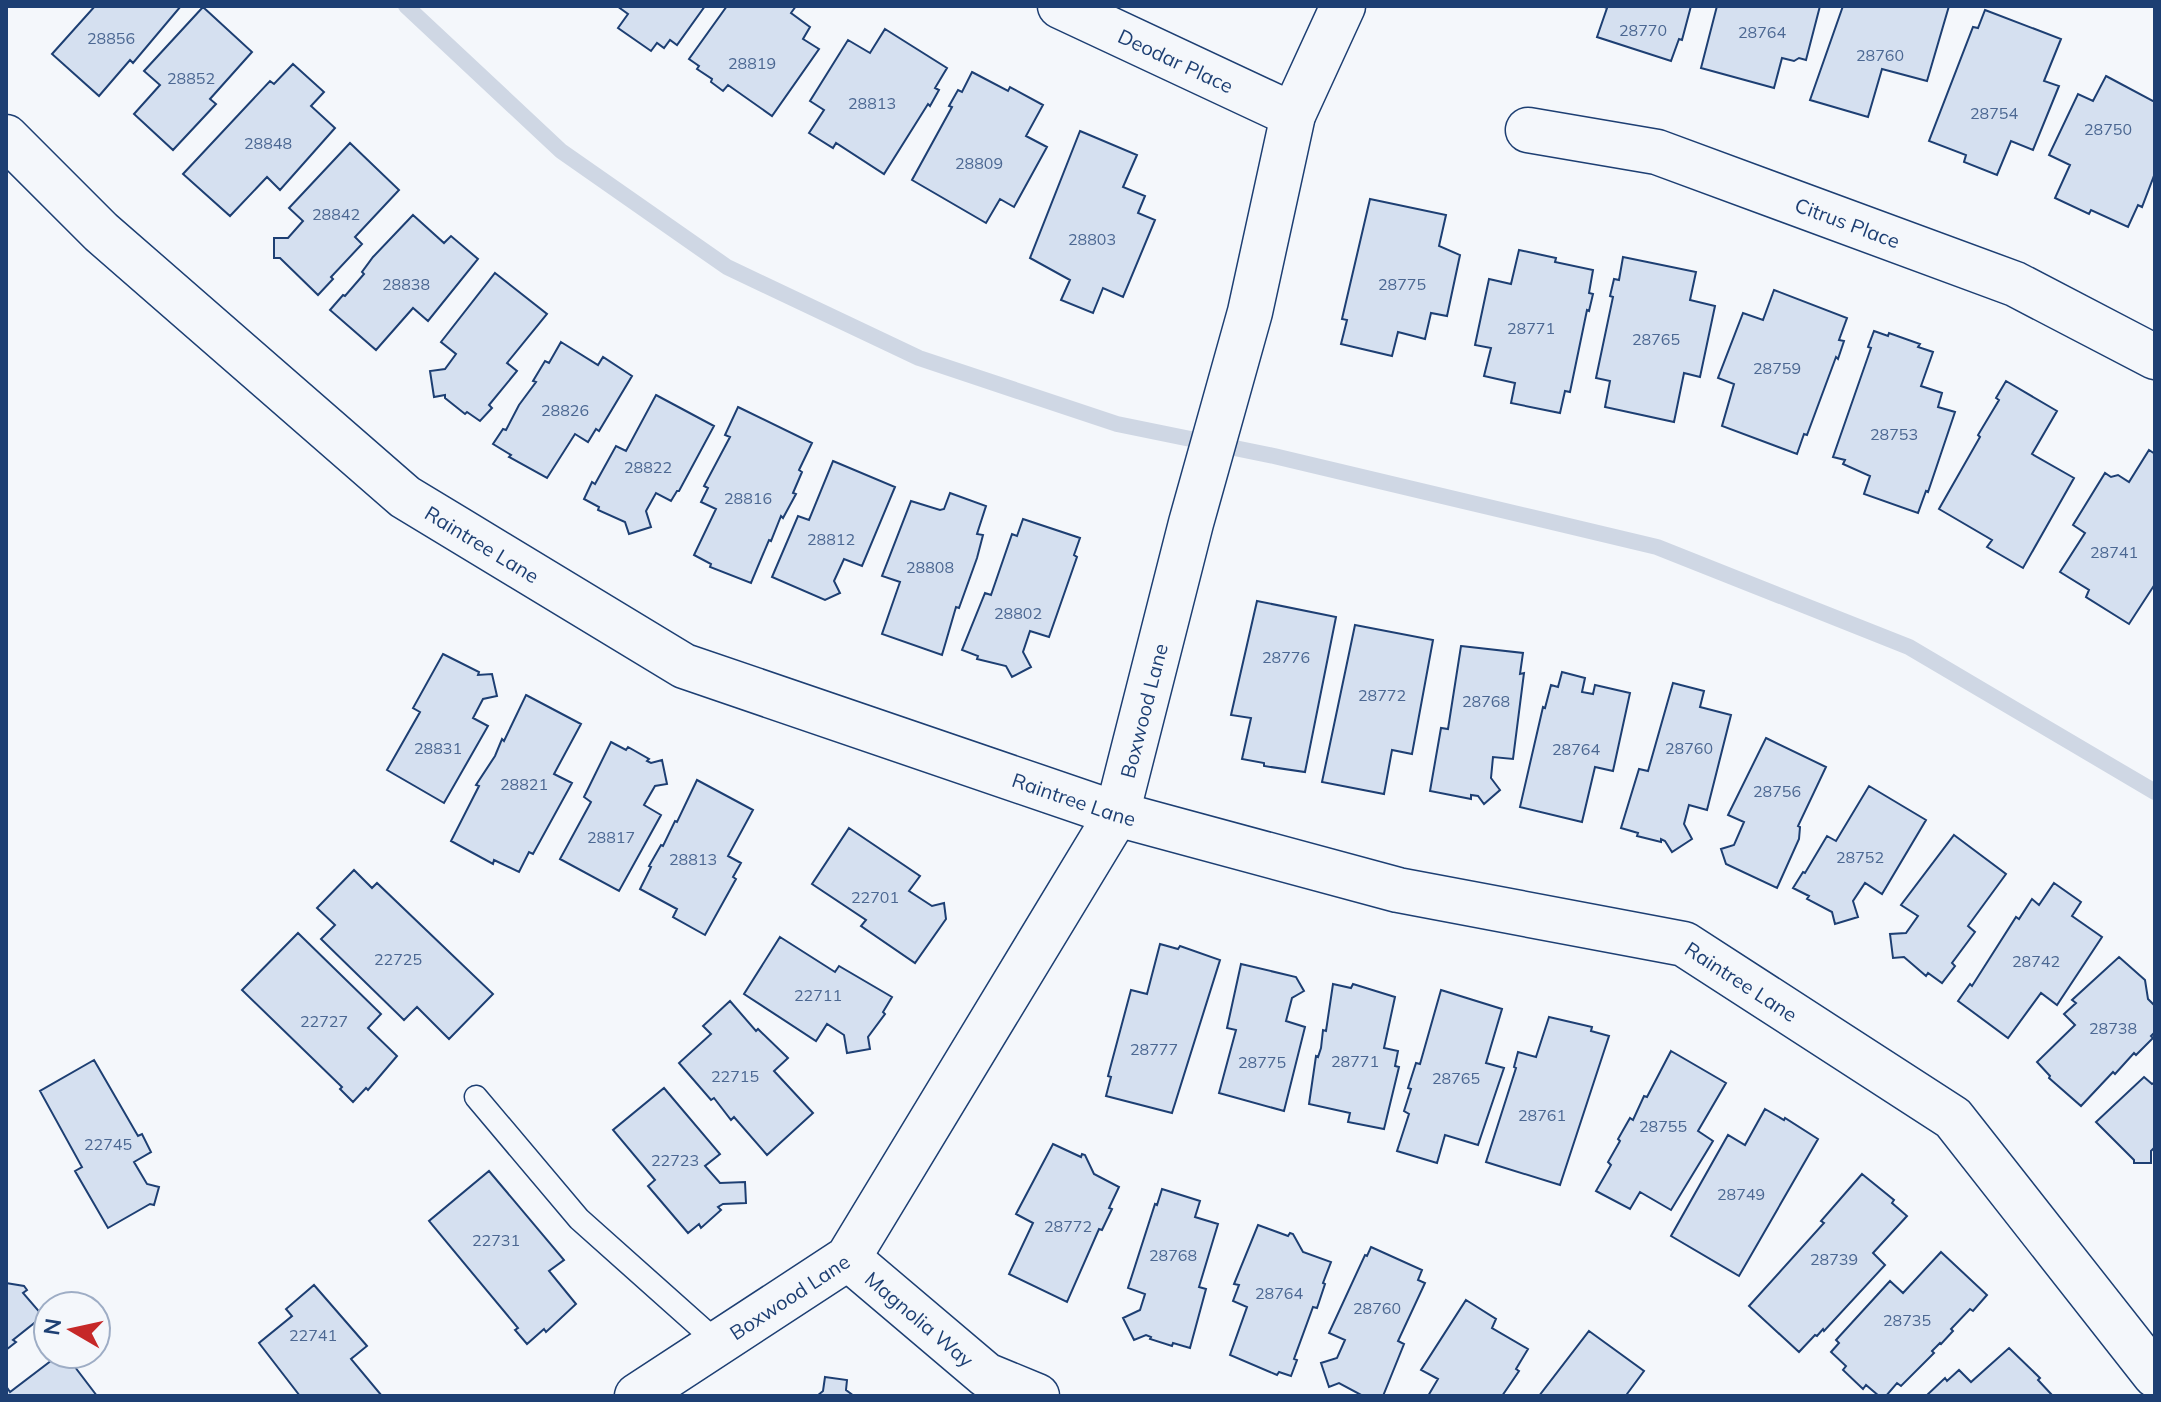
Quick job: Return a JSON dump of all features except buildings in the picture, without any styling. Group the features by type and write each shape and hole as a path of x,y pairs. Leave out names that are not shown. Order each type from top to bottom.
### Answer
{"street":[{"name":"Deodar Place","path":"1060,6 1293,115"},
{"name":"Boxwood Lane","path":"637,1396 848,1258 1117,814 1191,523 1250,312 1293,115 1343,6"},
{"name":"Citrus Place","path":"1528,130 1657,152 2015,284 2155,357"},
{"name":"Raintree Lane","path":"6,137 101,232 405,497 684,666 1117,814 1398,890 1684,944 1953,1118 2155,1375"},
{"name":"Magnolia Way","path":"848,1258 986,1375 1037,1396"}],"lane":[{"path":"476,1097 579,1219 718,1343"}],"waterway":[{"path":"406,6 561,151 727,267 919,358 1117,424 1274,456 1657,547 1909,647 2155,792"}]}
